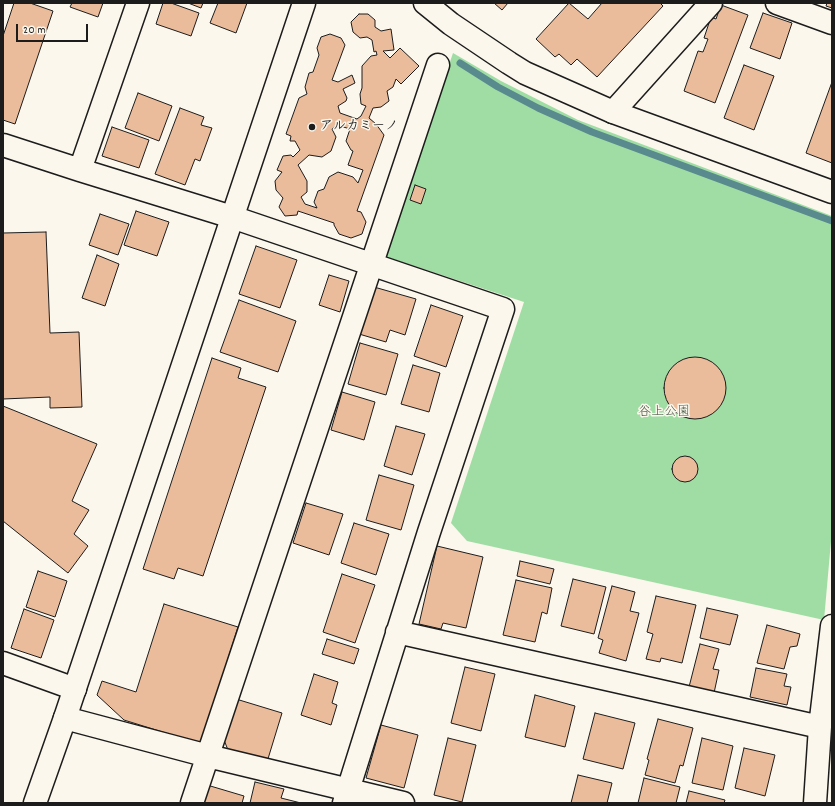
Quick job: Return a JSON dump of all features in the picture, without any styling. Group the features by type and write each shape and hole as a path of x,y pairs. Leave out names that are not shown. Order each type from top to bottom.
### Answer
{"street":[{"path":"80,170 138,3"},
{"path":"35,803 75,689 304,3"},
{"path":"425,3 451,24 525,73 613,112 832,192"},
{"path":"613,112 711,3"},
{"path":"777,3 832,23"},
{"path":"192,803 438,65"},
{"path":"3,145 232,217 503,309 397,632 346,797"},
{"path":"815,803 820,727 832,626"},
{"path":"397,632 820,727"},
{"path":"3,663 75,689"},
{"path":"65,718 208,756 346,797 404,803"}],"green space":[{"name":"谷上公園","path":"453,53 501,81 578,120 832,216 832,530 824,620 467,541 451,523 524,302 384,256"}],"building":[{"path":"14,3 30,3 53,11 15,124 3,120 3,36"},
{"path":"72,3 103,3 98,17 70,7"},
{"path":"163,3 171,3 199,13 191,36 156,24"},
{"path":"188,3 203,3 201,8"},
{"path":"218,3 247,3 236,33 210,23"},
{"path":"494,3 508,3 502,10"},
{"path":"569,3 588,19 602,3 660,3 663,6 597,77 577,59 571,65 559,54 555,57 536,39"},
{"path":"827,3 832,3 832,8 826,6"},
{"path":"721,5 748,15 715,103 684,91 698,51 703,52 708,39 704,38 711,17 716,19"},
{"path":"763,13 792,23 780,59 750,48"},
{"name":"アルカミーノ","path":"359,14 368,14 375,20 375,27 381,31 391,29 394,50 383,51 390,58 400,48 419,66 401,84 396,79 393,87 387,91 389,101 381,107 373,108 369,118 376,124 384,135 357,211 361,212 366,222 362,234 351,238 339,234 334,223 298,211 297,215 285,216 279,207 283,198 276,190 275,181 282,172 277,170 283,156 291,155 293,157 300,150 295,141 290,141 291,136 286,134 299,98 307,94 305,87 309,73 313,72 319,55 317,48 321,37 330,34 341,38 345,45 332,80 338,82 352,75 355,83 343,89 347,98 346,101 338,106 340,113 357,119 361,116 366,106 361,104 360,94 362,88 362,66 371,56 377,55 376,51 374,52 372,40 367,37 360,38 353,32 351,22","holes":["337,125 350,129 346,141 353,151 348,165 363,170 358,183 353,177 338,172 329,177 324,189 318,191 314,202 317,208 305,204 301,197 307,192 307,181 298,165 309,155 322,157 331,151 336,137 332,129"]},
{"path":"744,65 774,76 754,130 724,118"},
{"path":"832,82 832,163 806,153"},
{"path":"138,93 172,106 159,141 125,128"},
{"path":"180,108 204,117 201,125 212,128 200,161 195,159 185,185 155,174"},
{"path":"112,127 149,140 139,168 102,156"},
{"path":"415,185 426,189 421,204 410,200"},
{"path":"136,211 169,222 157,256 124,245"},
{"path":"100,214 129,224 118,255 89,245"},
{"path":"46,232 50,333 79,332 82,407 50,408 50,397 3,399 3,233"},
{"path":"256,246 297,260 280,308 239,294"},
{"path":"97,255 119,264 105,306 82,298"},
{"path":"329,275 349,281 340,312 319,305"},
{"path":"374,287 416,299 405,335 390,330 386,342 359,334"},
{"path":"239,300 296,321 278,372 220,352"},
{"path":"431,305 463,316 446,367 414,356"},
{"path":"360,343 398,354 386,395 348,384"},
{"path":"689,357 701,357 717,366 724,376 726,388 724,400 717,410 701,419 689,419 678,414 669,405 664,394 664,382 669,371 678,362"},
{"path":"212,358 241,368 238,378 266,387 203,576 178,568 174,579 143,569"},
{"path":"413,365 440,373 429,412 401,404"},
{"path":"342,392 375,402 364,440 331,430"},
{"path":"3,406 97,444 72,501 89,510 74,534 88,546 68,573 3,521"},
{"path":"396,426 425,434 412,475 384,466"},
{"path":"685,456 694,460 698,469 694,478 685,482 676,478 672,469 676,460"},
{"path":"379,475 414,485 401,530 366,520"},
{"path":"306,503 343,514 329,555 293,543"},
{"path":"354,523 389,534 376,575 341,563"},
{"path":"437,546 483,557 466,628 443,623 441,629 419,624"},
{"path":"520,561 554,569 550,584 517,576"},
{"path":"38,571 67,581 55,617 26,607"},
{"path":"342,574 375,585 355,643 323,632"},
{"path":"573,579 606,587 594,634 561,626"},
{"path":"516,580 552,588 547,614 542,612 535,642 503,635"},
{"path":"612,586 635,592 630,611 639,613 626,661 599,653 603,640 598,638"},
{"path":"656,596 696,605 682,663 661,658 660,662 646,659 653,634 647,632"},
{"path":"164,604 238,627 201,744 124,720 97,695 102,681 136,692"},
{"path":"707,608 738,615 730,645 700,638"},
{"path":"24,609 54,620 41,658 11,648"},
{"path":"767,625 800,634 797,646 790,647 784,669 757,663"},
{"path":"327,639 359,649 354,664 322,654"},
{"path":"700,644 719,649 713,669 719,670 714,693 689,687"},
{"path":"465,667 495,674 481,731 451,723"},
{"path":"756,668 787,674 784,686 791,687 787,705 750,697"},
{"path":"314,674 338,682 332,703 337,705 331,725 301,715"},
{"path":"535,695 575,706 565,747 525,737"},
{"path":"236,699 282,713 267,762 228,750 224,740"},
{"path":"595,713 635,723 623,769 583,759"},
{"path":"658,719 693,728 683,766 680,765 675,783 645,775 649,760 647,759"},
{"path":"381,725 418,735 404,788 366,778"},
{"path":"448,738 476,745 462,802 434,795"},
{"path":"702,738 733,746 723,790 692,783"},
{"path":"744,748 775,755 765,796 735,788"},
{"path":"578,775 612,783 607,803 571,803"},
{"path":"644,778 680,787 676,803 638,803"},
{"path":"255,782 284,789 281,798 301,803 250,803"},
{"path":"207,785 244,796 242,803 202,803"},
{"path":"689,791 725,800 724,803 686,803"}],"waterway":[{"path":"460,63 498,87 538,108 592,132 832,221"}],"place":[{"name":"アルカミーノ","path":"312,127"}]}
